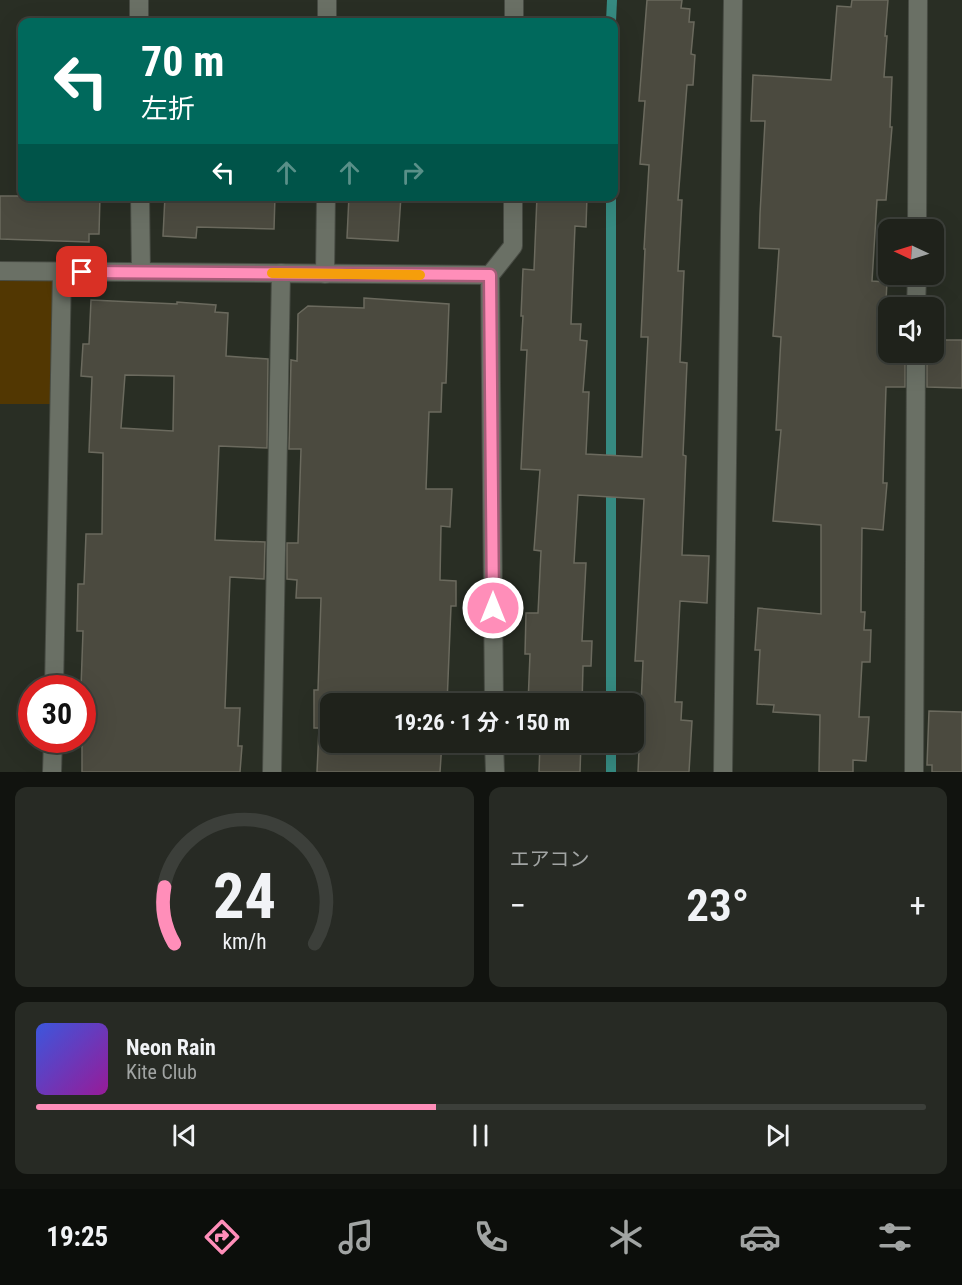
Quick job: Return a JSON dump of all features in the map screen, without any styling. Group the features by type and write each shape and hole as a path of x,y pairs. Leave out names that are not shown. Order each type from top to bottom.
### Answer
{"street":[{"path":"138,0 139,18"},
{"path":"327,0 327,18"},
{"path":"514,0 514,18"},
{"path":"723,772 733,0"},
{"path":"917,219 918,0"},
{"path":"140,201 141,272"},
{"path":"325,274 326,201"},
{"path":"494,693 490,275 513,246 513,201"},
{"path":"0,271 490,275"},
{"path":"54,675 62,271"},
{"path":"272,772 280,273"},
{"path":"914,772 916,363"},
{"path":"52,772 53,753"},
{"path":"494,753 495,772"}],"shaded area":[{"path":"0,270 62,271 59,404 0,404"}],"building":[{"path":"647,0 682,0 681,8 690,9 689,22 694,22 691,54 695,55 693,85 687,85 678,200 682,200 678,271 684,271 680,362 687,363 682,555 709,556 707,603 680,601 675,702 682,702 681,720 692,721 689,772 638,772 639,753 644,753 643,661 635,661 644,499 578,495 574,563 586,563 582,641 592,641 591,666 583,666 582,693 528,693 530,654 525,654 526,613 538,613 541,551 534,550 540,470 521,469 527,350 521,350 523,269 534,270 537,201 587,201 586,227 575,226 571,324 581,324 580,340 587,341 583,392 589,392 586,454 642,457 648,337 641,337 649,165 640,164 645,101 639,101"},
{"path":"852,0 888,0 884,77 892,77 890,127 892,127 886,200 877,200 872,281 878,281 878,285 887,285 886,297 878,297 878,363 905,363 905,387 886,387 883,483 887,483 883,530 862,528 861,612 865,612 864,630 871,630 870,662 862,662 859,717 869,717 866,761 853,760 853,772 819,772 820,715 773,712 774,705 757,704 760,650 755,650 758,608 821,614 821,525 773,521 781,430 776,430 781,337 773,336 779,249 759,248 765,121 751,121 753,75 831,80 837,6 851,7"},
{"path":"0,196 18,196 18,201 100,201 99,234 89,234 89,242 0,239"},
{"path":"165,201 275,201 274,229 197,227 196,238 163,236"},
{"path":"349,201 401,201 398,241 347,238"},
{"path":"364,298 449,304 446,383 442,383 441,412 429,412 426,489 452,489 450,527 441,526 440,580 456,581 456,606 451,606 447,693 320,693 320,753 441,753 440,772 317,772 319,728 314,728 314,690 318,690 321,598 296,598 297,580 287,579 287,543 298,543 301,449 289,449 291,360 297,361 298,314 308,306 364,308"},
{"path":"91,300 216,305 215,312 228,313 226,356 268,359 267,448 219,446 215,540 265,542 264,579 230,577 225,708 240,708 238,746 242,746 240,772 82,772 82,753 96,753 96,675 81,675 83,631 77,631 78,584 84,584 86,534 102,534 103,453 89,452 92,377 81,376 83,344 89,344","holes":["125,375 174,376 173,431 121,428"]},
{"path":"944,340 962,340 962,388 927,387 927,363 944,363"},
{"path":"929,711 962,712 962,772 932,772 932,765 927,765"},
{"path":"540,753 581,753 580,772 539,772"}],"waterway":[{"path":"611,18 612,0"},
{"path":"611,201 611,469"},
{"path":"611,485 611,693"},
{"path":"611,753 611,772"}],"slow traffic":[{"path":"272,273 420,275"}],"route":[{"path":"82,272 490,275 493,608"}]}
